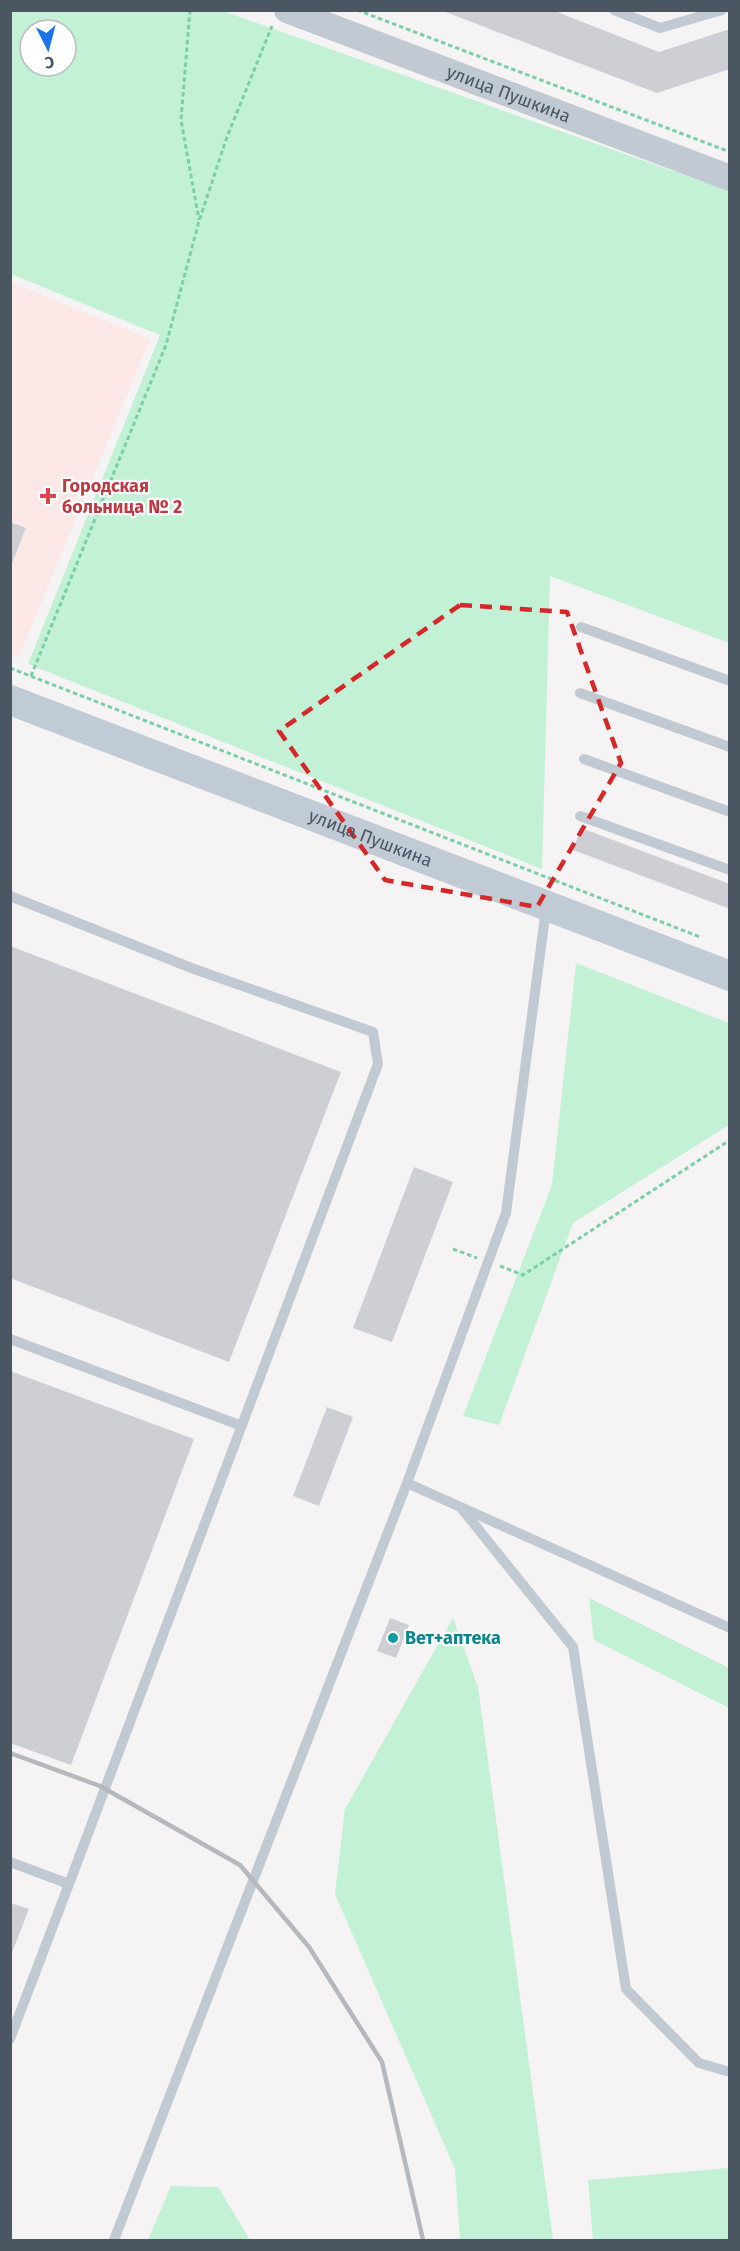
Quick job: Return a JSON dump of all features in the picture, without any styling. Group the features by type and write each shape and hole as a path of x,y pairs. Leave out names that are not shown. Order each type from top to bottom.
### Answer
{"main road":[{"name":"улица Пушкина","path":"10,700 729,976"}],"street":[{"name":"улица Пушкина","path":"280,16 729,178"}],"lane":[{"path":"614,10 660,28 722,10"},
{"path":"678,22 682,10"},
{"path":"580,627 729,681"},
{"path":"580,693 729,747"},
{"path":"584,759 729,812"},
{"path":"580,816 729,870"},
{"path":"10,896 194,969 372,1032 378,1064 10,2039"},
{"path":"114,2241 407,1483 506,1213 547,906"},
{"path":"10,1339 242,1426"},
{"path":"407,1483 729,1628"},
{"path":"462,1509 573,1647 626,1989 699,2063 729,2072"},
{"path":"10,1862 69,1884"}],"path":[{"path":"189,10 181,120 199,221"},
{"path":"357,10 729,152"},
{"path":"31,676 166,345 199,221 227,137 280,16"},
{"path":"10,668 707,940"},
{"path":"453,1249 523,1275 729,1140"}],"highlighted area":[{"path":"460,605 567,612 621,763 537,907 385,880 279,731"}],"shaded area":[{"name":"Городская больница № 2","path":"10,282 150,339 19,657 10,654"}],"green space":[{"path":"10,11 223,11 729,191 729,643 550,576 542,869 28,664 160,335 11,274"},
{"path":"576,963 729,1023 729,1125 573,1223 499,1425 463,1416 552,1185"},
{"path":"589,1598 729,1668 729,1708 594,1640"},
{"path":"453,1618 478,1687 553,2240 460,2240 455,2169 335,1894 345,1809"},
{"path":"729,2168 729,2240 593,2240 588,2180"},
{"path":"171,2186 218,2187 250,2240 148,2240"}],"building":[{"path":"552,10 659,52 730,29 730,69 657,93 443,11"},
{"path":"10,522 26,528 11,566 10,565"},
{"path":"581,828 730,884 730,909 573,850"},
{"path":"10,946 341,1072 229,1362 10,1278"},
{"path":"414,1167 453,1182 392,1342 353,1328"},
{"path":"10,1371 194,1439 71,1765 10,1743"},
{"path":"327,1407 353,1417 319,1506 293,1496"},
{"name":"Вет+аптека","path":"390,1618 409,1625 396,1658 377,1651"},
{"path":"10,1903 29,1909 11,1955 10,1955"}],"railway":[{"path":"10,1753 100,1786 240,1865 309,1947 382,2062 423,2240"}],"place":[{"name":"Городская больница № 2","path":"48,496"},
{"name":"Вет+аптека","path":"393,1638"}]}
